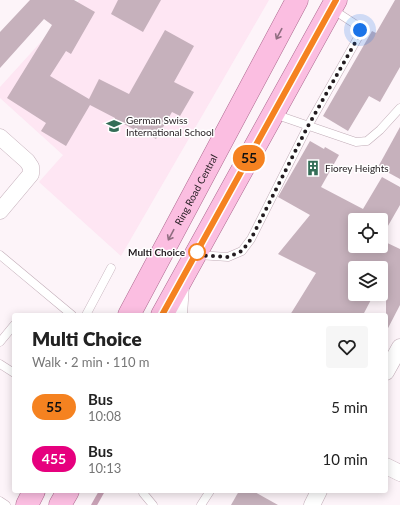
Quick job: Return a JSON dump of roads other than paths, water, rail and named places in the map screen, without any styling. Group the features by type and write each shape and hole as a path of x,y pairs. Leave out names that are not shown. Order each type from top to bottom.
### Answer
{"main road":[{"name":"Ring Road Central","path":"129,313 297,0"},
{"path":"163,313 334,4"},
{"path":"27,505 33,493"},
{"path":"60,505 67,493"}],"street":[{"path":"0,137 32,167 31,174 0,212"},
{"path":"179,313 182,280"},
{"path":"388,369 400,348"},
{"path":"388,467 400,474"},
{"path":"312,505 318,493"}],"lane":[{"path":"195,255 228,257 242,251 251,239 308,126 360,34 360,28 334,4"},
{"path":"273,114 356,142 367,141 380,130 400,108"},
{"path":"0,255 70,313"},
{"path":"87,313 111,268"},
{"path":"0,342 12,327"},
{"path":"0,364 12,372"},
{"path":"143,493 153,505"},
{"path":"201,505 209,493"},
{"path":"0,501 6,505"}],"waterway":[{"path":"94,505 101,493"}],"place":[{"name":"German Swiss International School","path":"114,126"},
{"name":"Fiorey Heights","path":"313,168"},
{"name":"Multi Choice","path":"197,252"}]}
